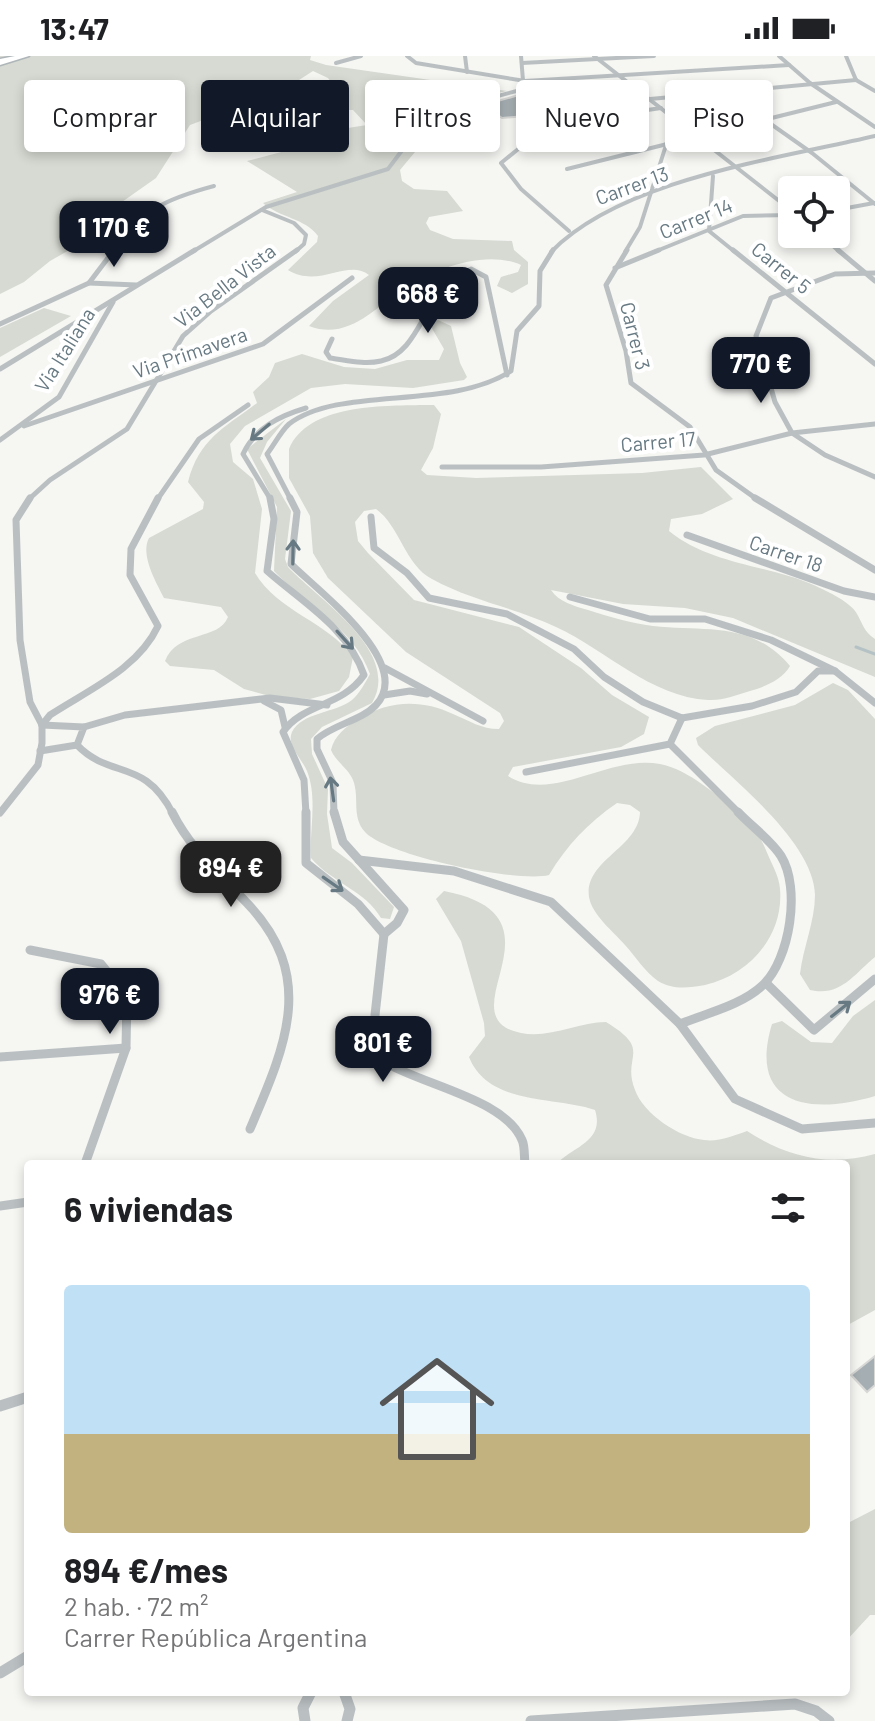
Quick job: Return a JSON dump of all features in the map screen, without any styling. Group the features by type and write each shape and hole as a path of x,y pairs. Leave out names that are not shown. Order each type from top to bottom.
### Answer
{"main road":[{"path":"0,62 25,56"}],"street":[{"path":"336,63 361,56"},
{"path":"407,56 416,63 519,80"},
{"path":"465,56 467,72"},
{"path":"521,56 525,80"},
{"path":"594,56 665,111"},
{"path":"522,63 654,56"},
{"path":"779,56 810,83 875,127"},
{"path":"846,56 856,80"},
{"path":"557,80 789,65"},
{"path":"773,86 856,80 875,91"},
{"path":"0,369 262,210 384,171 396,161 421,125 445,110 516,91"},
{"path":"650,99 665,97"},
{"path":"773,117 836,102"},
{"path":"649,110 661,108"},
{"path":"773,125 875,203"},
{"name":"Carrer 13","path":"507,375 514,365 515,335 539,306 538,279 544,258 569,231 586,220 652,193 875,136"},
{"path":"567,169 665,143"},
{"name":"Carrer 3","path":"665,149 640,227 606,285 626,351 631,383 690,427 704,455 716,470 744,491 875,570"},
{"path":"516,151 501,163 521,189 569,231"},
{"path":"720,152 778,201"},
{"path":"709,231 713,176"},
{"path":"89,283 136,221 171,198 214,186"},
{"path":"850,207 875,203"},
{"name":"Via Bella Vista","path":"0,813 38,765 42,725 30,702 20,640 16,520 23,504 38,488 124,432 136,420 182,338 196,324 304,244 306,235 299,226 262,210"},
{"name":"Carrer 14","path":"614,269 743,216 778,214"},
{"name":"Carrer 13","path":"562,223 586,220"},
{"name":"Carrer 5","path":"709,231 875,364"},
{"path":"836,248 875,281"},
{"path":"285,727 305,713 350,696 364,675 362,662 333,627 267,571 266,552 274,525 273,503 243,454 256,434 285,415 319,405 420,397 494,382 507,375 486,277 471,269 448,278 411,337 390,359 365,362 330,358 326,352 332,339"},
{"path":"875,273 862,270 823,277 771,298 756,336 775,402 792,433 825,455 875,477"},
{"name":"Via Primavera","path":"24,426 32,426 263,344 352,278"},
{"path":"0,324 89,283 138,285"},
{"name":"Via Italiana","path":"0,440 24,426 59,397 114,300"},
{"path":"359,403 302,415 288,425 267,454 297,512 291,564 361,630 385,668 483,721"},
{"path":"42,725 50,715 128,664 154,641 158,626 130,575 131,549 153,504 199,439 248,405"},
{"name":"Carrer 17","path":"442,467 516,468 704,455 792,433 875,424"},
{"path":"371,517 374,548 407,573 429,598 507,614 574,649 604,677 643,702 682,718 752,706 796,692 818,671 835,671"},
{"name":"Carrer 18","path":"687,535 844,591 875,597"},
{"path":"570,597 650,619 705,619 771,640 835,671 861,688 875,703"},
{"path":"384,934 397,923 404,910 343,842 334,822 333,783 317,749 317,739 327,728 375,706 384,695 385,668"},
{"path":"861,688 875,690"},
{"path":"384,695 410,691 436,695"},
{"path":"42,725 84,727 125,715 260,699 328,705"},
{"path":"260,699 281,710 284,738 305,780 306,823 302,848 306,863 356,899 384,934 375,1015 379,1058 392,1071 426,1086 490,1106 523,1135 526,1160"},
{"path":"670,744 682,718"},
{"path":"77,745 84,727"},
{"path":"526,772 670,744"},
{"path":"670,744 781,856 790,879 793,907 777,961 766,983 742,999 680,1024"},
{"path":"40,751 77,745"},
{"path":"77,745 83,753 131,768 155,786 194,851 252,908 281,945 293,993 290,1017 250,1129"},
{"path":"358,859 454,871 544,898 680,1024 735,1099 802,1129 875,1123"},
{"path":"30,950 101,964 127,996 126,1048 86,1160"},
{"path":"766,983 814,1030 875,979"},
{"path":"0,1057 126,1048"},
{"path":"0,1206 24,1203"},
{"path":"0,1406 24,1398"},
{"path":"0,1673 24,1658"},
{"path":"305,1721 303,1708 309,1696"},
{"path":"345,1696 350,1709 347,1721"},
{"path":"531,1721 779,1704 795,1704 816,1711 829,1721"}],"shaded area":[{"path":"0,56 311,56 310,60 326,65 430,80 365,80 365,123 353,110 349,110 349,80 329,80 313,71 299,80 201,80 201,121 190,125 185,133 185,80 24,80 24,152 173,152 156,178 112,209 85,241 50,261 24,282 0,294"},
{"path":"365,125 365,152 415,152 400,170 402,181 414,189 447,191 463,211 429,217 426,223 430,230 453,239 512,241 514,250 528,262 528,284 512,293 497,286 501,277 518,272 521,265 492,259 476,260 444,268 415,282 348,326 323,329 309,326 333,301 369,275 352,270 311,276 288,270 317,242 318,236 306,225 263,203 297,192 247,161 281,152 349,152 349,128"},
{"path":"44,308 71,316 0,357 0,328"},
{"path":"438,320 451,326 460,363 467,377 464,380 413,388 345,384 311,388 245,426 230,444 233,462 253,479 262,509 255,573 276,597 330,634 353,657 349,677 339,691 310,699 273,697 244,689 214,670 170,666 165,661 179,644 216,630 228,617 221,607 164,598 146,552 149,538 203,509 204,502 188,482 206,445 257,403 253,392 269,377 275,363 302,354 344,367 375,369 407,360 439,360 444,349 430,325"},
{"path":"434,405 441,414 433,448 421,470 427,475 476,478 642,473 701,467 733,499 702,514 671,519 669,531 703,551 798,579 833,594 854,610 866,631 875,639 875,677 733,618 685,608 623,604 551,590 558,598 572,605 628,621 743,635 775,651 790,666 772,682 734,696 713,700 687,697 648,682 556,627 432,579 415,565 391,525 376,509 364,511 355,522 358,541 414,600 519,627 581,668 612,695 649,717 644,734 621,747 513,767 508,776 525,783 543,785 621,766 660,764 692,778 751,823 777,876 780,906 770,937 760,951 749,963 721,980 681,988 658,981 594,910 589,897 595,873 631,835 637,824 640,812 630,805 617,803 606,811 571,844 549,875 533,876 454,866 399,850 365,832 358,820 353,780 331,750 338,736 350,725 382,708 405,704 441,709 487,728 499,729 504,721 500,713 406,652 328,578 313,553 310,516 289,478 289,449 299,434 312,423 348,410"},
{"path":"286,419 267,442 260,458 291,511 285,559 288,567 353,628 367,646 376,665 378,684 372,703 322,727 311,739 312,754 328,789 327,814 332,848 352,863 394,907 390,919 381,918 358,893 328,874 311,858 312,793 307,771 291,742 292,732 303,720 352,700 370,674 363,658 341,630 274,571 277,507 247,449"},
{"path":"833,683 848,690 875,719 875,957 839,987 821,991 810,990 800,974 815,895 811,875 801,854 769,813 698,745 696,738 715,726 795,705"},
{"path":"444,891 482,904 500,921 505,943 494,1008 500,1023 521,1033 542,1034 606,1022 629,1040 633,1047 632,1078 639,1099 673,1129 694,1138 710,1140 747,1131 793,1153 841,1160 561,1160 592,1136 596,1129 595,1110 507,1092 478,1073 469,1057 485,1036 484,1023 461,941 436,899"},
{"path":"875,1000 875,1096 851,1102 808,1103 790,1098 777,1088 769,1073 767,1052 772,1024 782,1021 811,1042 832,1043 853,1016"},
{"path":"875,1154 875,1310 850,1324 850,1160 841,1160"},
{"path":"875,1509 875,1615 870,1615 850,1637 850,1522"}],"building":[{"path":"516,96 516,117 500,117 500,100"},
{"path":"875,1356 875,1385 867,1392 851,1375"}],"waterway":[{"path":"856,647 875,654"}]}
